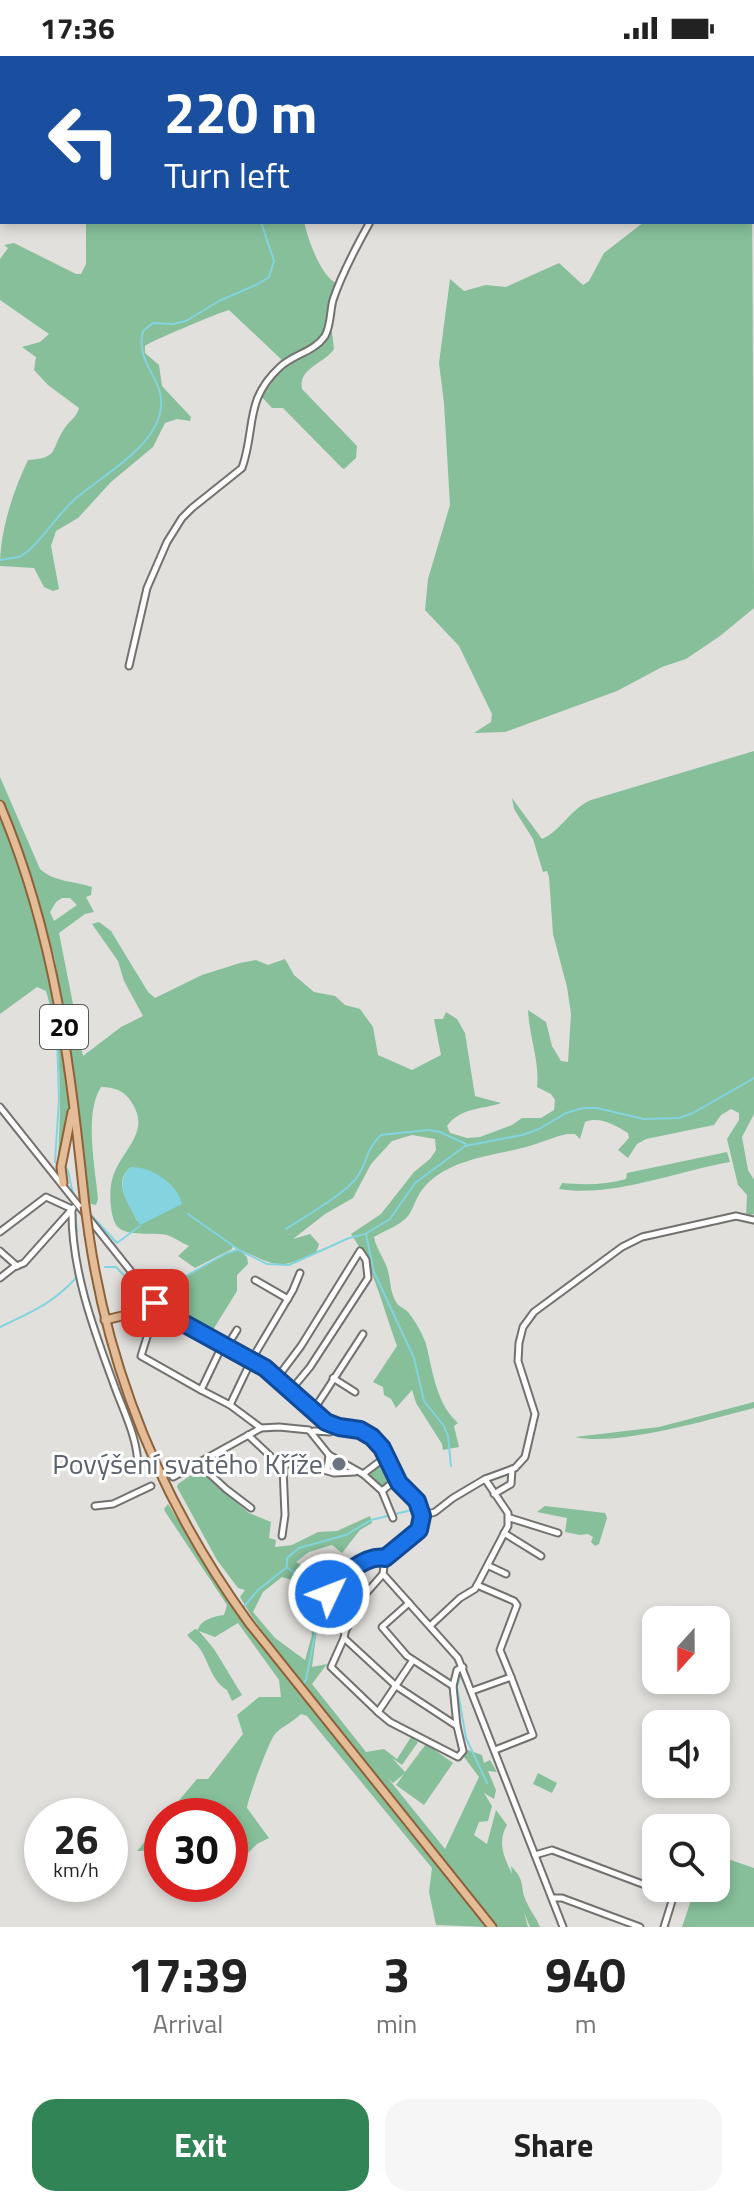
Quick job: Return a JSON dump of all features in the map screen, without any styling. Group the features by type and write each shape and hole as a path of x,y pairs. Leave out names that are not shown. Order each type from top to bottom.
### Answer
{"main road":[{"name":"20","path":"0,805 26,873 48,949 64,1023 73,1094 78,1207 89,1235 105,1320 124,1387 148,1448 177,1510 215,1575 249,1623 492,1927"},
{"path":"63,1183 61,1167 73,1094"},
{"path":"105,1320 156,1308"}],"street":[{"path":"129,666 147,588 167,542 192,508 242,468 260,391 281,366 315,347 325,335 333,301 369,224"},
{"path":"0,1107 63,1183 78,1207 149,1294 156,1308 252,1359 326,1422 368,1434 387,1456 397,1479 421,1510 419,1530 385,1558 383,1574 361,1599 331,1667 390,1722 458,1757 463,1751 453,1686 458,1669 463,1667"},
{"path":"0,1232 46,1197 78,1207"},
{"path":"0,1278 24,1263 78,1207"},
{"path":"78,1207 76,1255 105,1361 133,1434 138,1471"},
{"path":"421,1510 435,1512 485,1479 512,1469 525,1457 535,1420 531,1396 518,1361 523,1327 534,1312 622,1247 642,1237 736,1216 754,1220"},
{"path":"0,1251 17,1266"},
{"path":"277,1378 294,1357 360,1251 366,1260 368,1278 310,1367 291,1390"},
{"path":"230,1405 300,1273"},
{"path":"255,1280 288,1299"},
{"path":"156,1308 141,1356 230,1405 261,1428"},
{"path":"201,1390 225,1345 237,1330"},
{"path":"313,1411 363,1334"},
{"path":"333,1378 355,1392"},
{"path":"173,1477 261,1428 292,1427 330,1432 339,1427"},
{"path":"312,1431 329,1455 363,1474 382,1491 393,1517"},
{"path":"248,1435 283,1467"},
{"path":"327,1470 329,1455"},
{"path":"363,1474 387,1456"},
{"path":"283,1467 293,1461 341,1473 356,1472"},
{"path":"199,1464 251,1508"},
{"path":"282,1536 285,1515 283,1467"},
{"path":"494,1494 511,1484 512,1469"},
{"path":"382,1491 397,1479"},
{"path":"485,1479 510,1518 558,1533"},
{"path":"95,1506 113,1504 151,1486"},
{"path":"430,1626 477,1585 510,1518"},
{"path":"504,1533 541,1556"},
{"path":"385,1558 374,1557 343,1576 331,1589 329,1605 344,1635 396,1686 457,1726"},
{"path":"489,1566 506,1574"},
{"path":"383,1574 453,1650 463,1667 563,1927"},
{"path":"477,1585 517,1603 501,1647 533,1735 495,1751"},
{"path":"409,1603 382,1627 413,1660 453,1686"},
{"path":"378,1712 413,1660"},
{"path":"472,1691 511,1677"},
{"path":"535,1855 552,1850 669,1894 672,1901 664,1927"},
{"path":"552,1898 562,1898 640,1927"}],"green space":[{"path":"86,224 305,224 321,266 338,284 326,327 332,332 334,349 304,376 302,389 357,446 356,458 342,468 283,408 272,408 260,395 263,382 283,361 229,310 145,346 145,353 159,365 162,386 191,417 190,421 177,419 165,423 153,447 111,482 78,518 56,531 51,546 59,589 53,591 44,587 34,568 0,566 5,525 28,460 45,457 52,452 79,408 48,385 34,370 36,357 22,347 40,342 49,334 0,300 0,259 8,248 4,245 14,243 76,274 81,274 86,264"},
{"path":"641,224 752,224 754,608 686,659 662,667 617,691 505,732 474,733 491,722 492,714 459,646 425,610 428,579 450,505 439,363 450,279 464,291 486,285 506,287 559,263 583,285 589,281 604,253"},
{"path":"754,751 754,1114 742,1137 748,1170 754,1180 754,1214 746,1216 747,1195 738,1185 727,1139 739,1120 739,1113 731,1109 721,1115 714,1125 646,1139 637,1144 628,1158 618,1150 629,1138 628,1133 607,1122 591,1120 585,1122 580,1139 575,1134 567,1134 487,1156 451,1168 429,1182 407,1217 374,1237 388,1269 395,1300 408,1312 421,1333 440,1397 458,1423 454,1426 459,1447 443,1450 416,1403 412,1390 396,1408 391,1399 384,1395 383,1387 373,1382 397,1346 372,1274 351,1234 381,1214 414,1172 430,1159 436,1150 435,1139 412,1135 392,1141 371,1164 353,1198 325,1214 293,1239 310,1234 319,1244 316,1253 277,1264 240,1250 247,1257 248,1264 237,1275 237,1291 211,1333 171,1309 170,1286 239,1249 233,1246 195,1268 178,1256 189,1246 167,1235 125,1231 115,1223 110,1202 112,1180 138,1124 137,1114 129,1099 119,1090 111,1088 101,1087 93,1111 92,1141 98,1199 96,1205 87,1203 74,1078 55,960 36,891 0,799 0,777 40,869 58,879 92,887 91,895 86,897 94,912 85,914 59,933 74,1009 71,1011 83,1056 121,1027 143,1016 124,981 118,961 92,924 99,922 111,931 148,992 155,998 202,975 240,963 256,960 268,965 285,959 294,975 314,992 335,996 345,1005 360,1009 373,1027 378,1055 412,1070 441,1055 434,1019 443,1019 446,1012 457,1019 465,1033 475,1096 501,1103 465,1112 447,1126 450,1133 467,1138 480,1137 522,1118 541,1118 554,1110 555,1100 551,1094 537,1087 528,1010 546,1022 552,1046 561,1061 568,1062 571,1014 553,934 549,877 547,871 543,872 533,839 514,809 512,798 542,839 591,800","holes":["62,898 70,898 77,905 54,921 50,912","131,1167 137,1221 122,1186 125,1173"]},
{"path":"0,814 27,882 46,953 60,1026 70,1098 61,1157 58,1159 58,1054 46,991 37,987 0,1014"},
{"path":"727,1152 730,1162 622,1187 579,1191 559,1189 562,1183 618,1181 626,1179 627,1173"},
{"path":"754,1402 754,1408 639,1435 593,1439 575,1437 659,1427"},
{"path":"386,1462 394,1479 380,1487 367,1475"},
{"path":"200,1469 249,1513 271,1522 269,1538 276,1540 275,1547 292,1545 318,1532 337,1531 370,1516 372,1523 360,1530 342,1553 332,1545 309,1552 296,1562 323,1577 321,1589 282,1577 263,1592 253,1612 275,1638 305,1660 312,1635 310,1615 315,1598 321,1598 312,1667 327,1664 312,1684 366,1752 384,1749 397,1759 411,1737 418,1742 402,1765 392,1758 405,1772 426,1744 453,1763 424,1805 396,1785 404,1774 393,1783 387,1777 445,1849 479,1777 464,1757 465,1749 482,1755 484,1763 490,1760 497,1772 488,1771 496,1790 494,1799 484,1793 492,1806 488,1821 479,1822 474,1835 487,1844 496,1810 507,1825 502,1843 506,1862 512,1874 511,1866 519,1876 525,1898 540,1927 530,1927 524,1912 528,1927 496,1927 311,1696 252,1617 240,1597 245,1590 238,1588 217,1560 177,1487"},
{"path":"168,1504 227,1600 486,1927 436,1925 429,1892 432,1868 307,1716 301,1714 272,1739 248,1804 248,1798 181,1798 197,1779 208,1779 243,1734 237,1715 259,1697 281,1697 279,1680 238,1623 215,1637 199,1631 214,1649 242,1695 232,1701 197,1645 187,1635 198,1630 208,1619 224,1615 227,1605 164,1509"},
{"path":"545,1506 605,1513 607,1518 599,1544 595,1546 591,1542 593,1537 588,1534 565,1532 567,1518 537,1512"},
{"path":"538,1773 557,1783 552,1793 533,1784"},
{"path":"248,1809 269,1838 248,1853"},
{"path":"730,1860 754,1868 754,1927 682,1927 690,1902 730,1902"}],"water":[{"path":"131,1167 155,1173 169,1183 182,1204 140,1225 123,1188 125,1173"}],"waterway":[{"path":"0,560 19,557 27,552 73,501 139,448 157,422 161,407 158,387 143,353 143,331 153,323 186,321 269,277 274,261 262,224"},
{"path":"57,1038 59,1099 55,1162 58,1165"},
{"path":"188,1214 239,1250 267,1264 289,1265 365,1234 390,1219 415,1183 465,1146 522,1135 583,1108 597,1108 644,1119 679,1118 754,1078"},
{"path":"286,1229 326,1204 354,1181 372,1145 381,1135 428,1130 466,1144"},
{"path":"65,1166 76,1198"},
{"path":"75,1213 77,1232"},
{"path":"89,1213 117,1243 140,1226"},
{"path":"366,1234 374,1272 414,1358 424,1401 448,1436 451,1466"},
{"path":"154,1294 237,1250"},
{"path":"105,1267 116,1267 145,1297"},
{"path":"0,1327 51,1300 78,1276"},
{"path":"241,1610 258,1590 287,1567 287,1558 299,1548 346,1535 371,1520 424,1507"},
{"path":"288,1568 319,1591 322,1598 306,1680 301,1686"},
{"path":"460,1677 457,1687 466,1738 487,1783"}],"place":[{"name":"Povýšení svatého Kříže","path":"339,1464"}],"route":[{"path":"155,1303 156,1308 265,1368 326,1422 368,1434 382,1448 399,1483 417,1501 422,1516 419,1530 385,1558 374,1557 343,1576 329,1594"}]}
